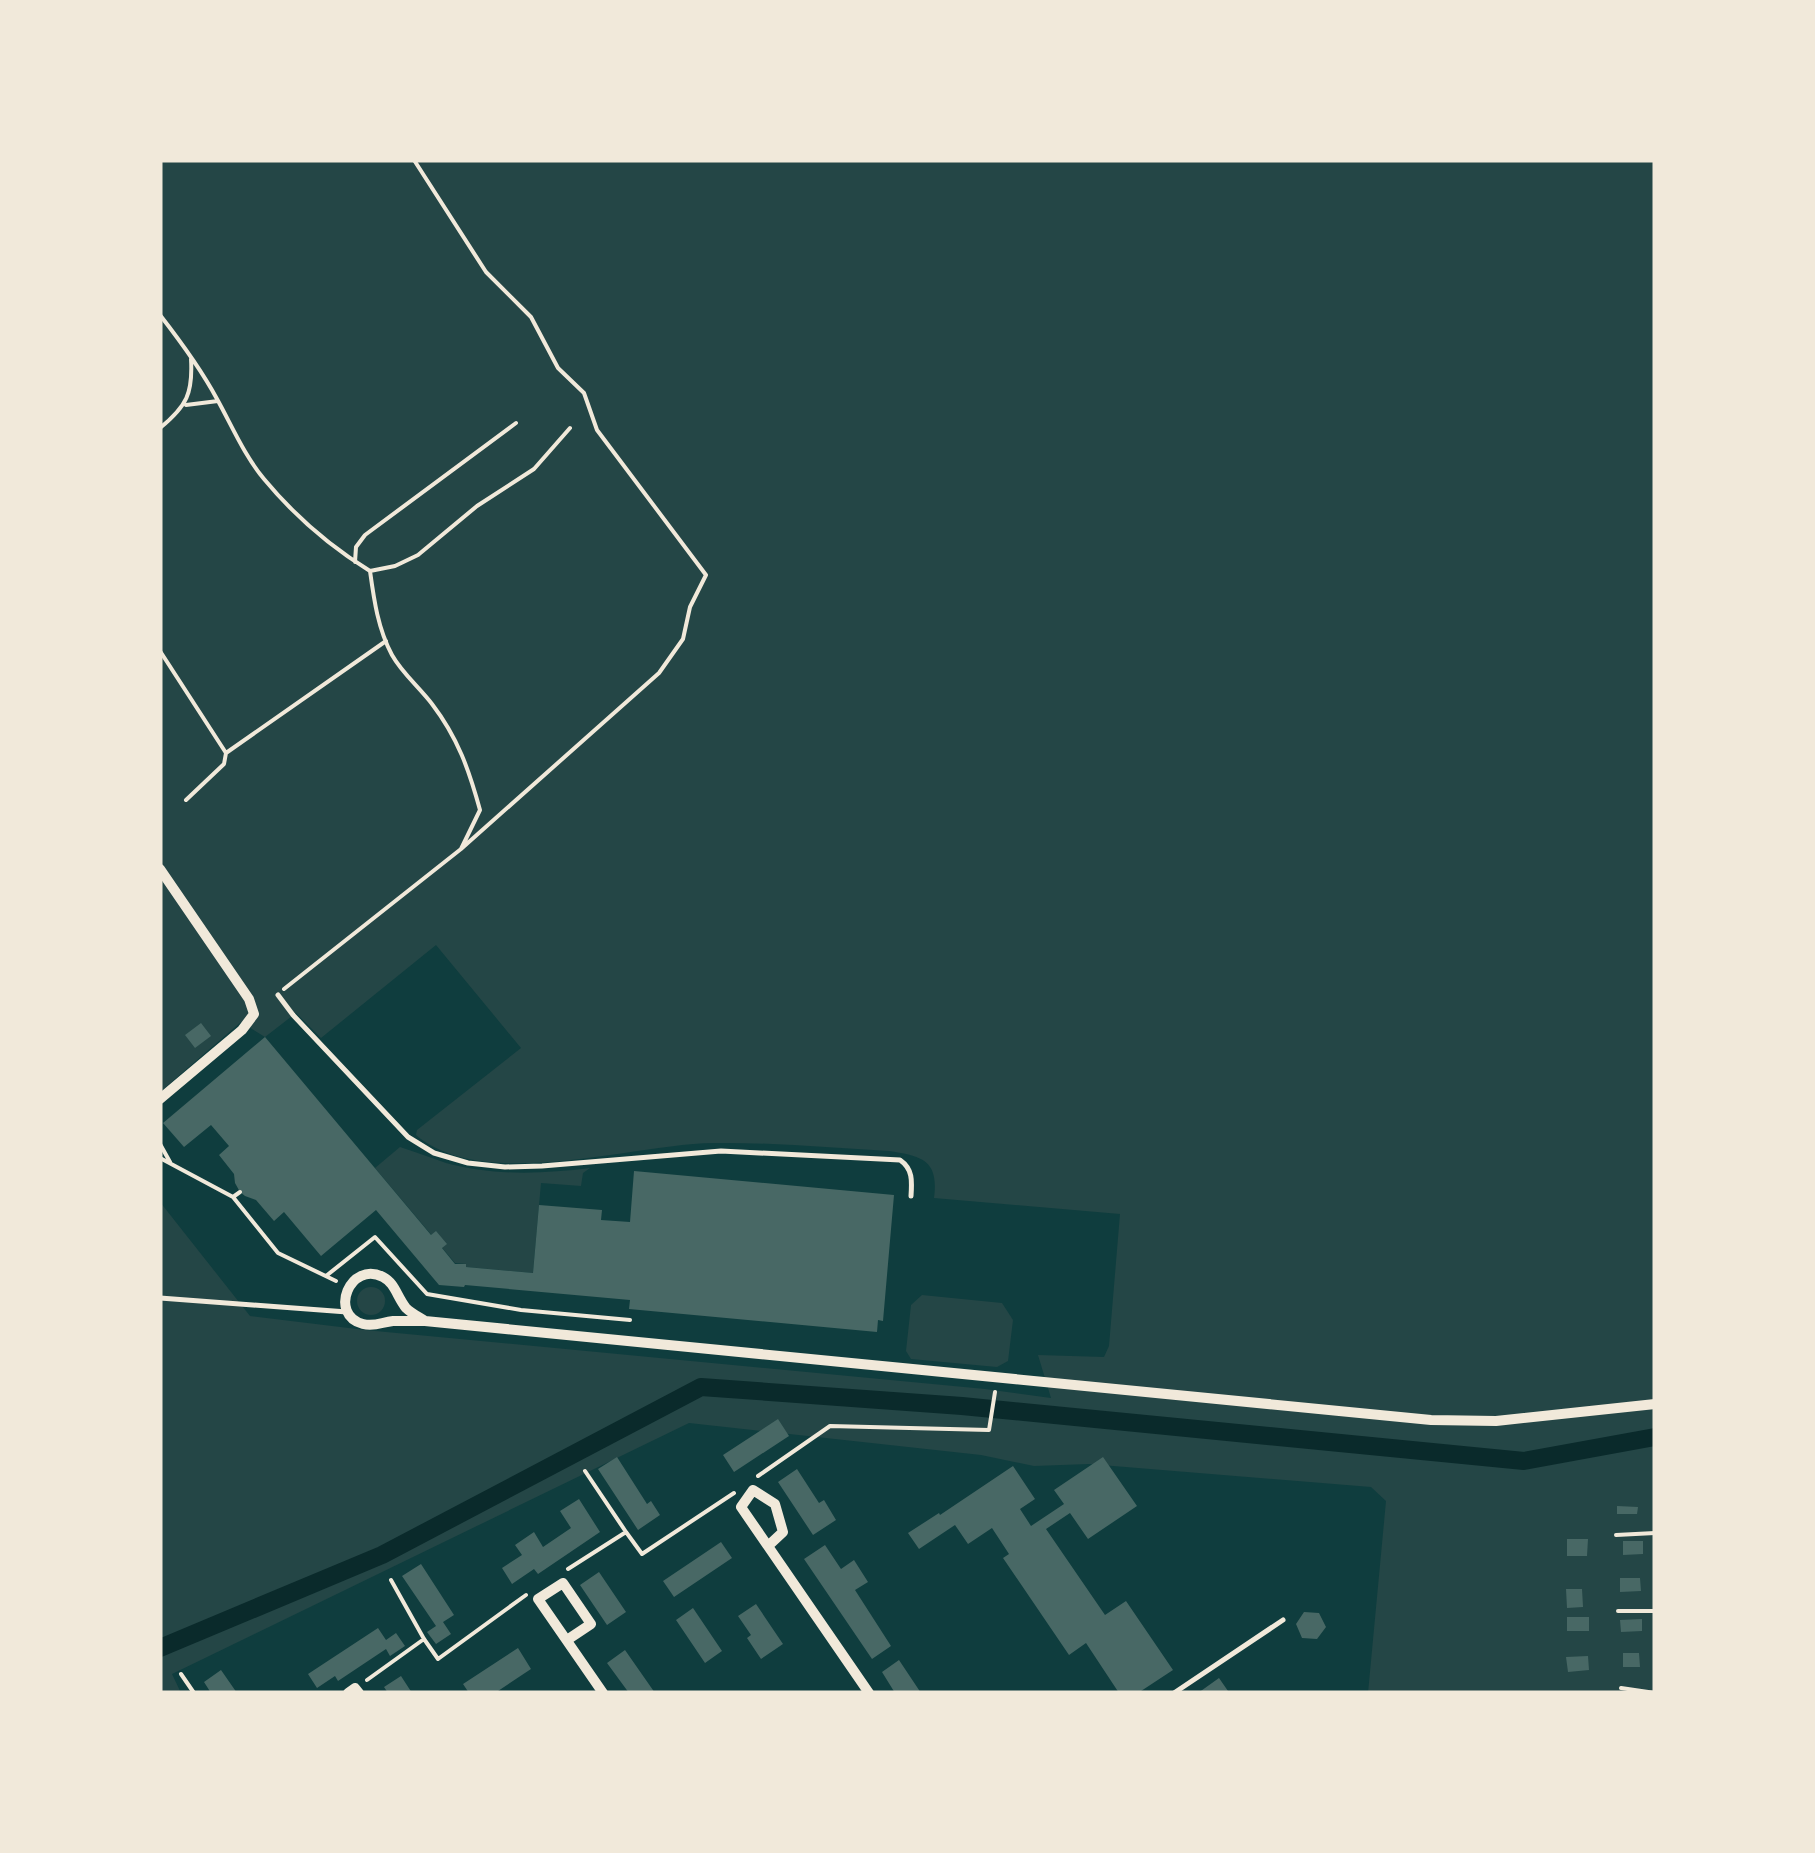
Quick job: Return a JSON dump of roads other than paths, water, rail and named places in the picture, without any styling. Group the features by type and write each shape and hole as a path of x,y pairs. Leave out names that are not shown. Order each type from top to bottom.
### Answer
{"street":[{"path":"160,870 249,999 254,1014 242,1030 160,1099"},
{"path":"425,1321 408,1311 387,1278 362,1274 349,1284 344,1297 347,1312 356,1323 376,1326 388,1321 425,1321 1431,1420 1496,1421 1655,1404"},
{"path":"768,1546 783,1532 775,1504 753,1490 740,1507 869,1693"},
{"path":"567,1640 591,1624 562,1583 538,1599 603,1693"}],"lane":[{"path":"278,995 292,1015 408,1137 434,1154 505,1167 721,1151 900,1160 911,1172 911,1196"},
{"path":"160,1298 347,1312"},
{"path":"1174,1693 1283,1620"}],"waterway":[{"path":"160,1648 382,1555 701,1387 962,1406 1524,1461 1655,1437"}]}
